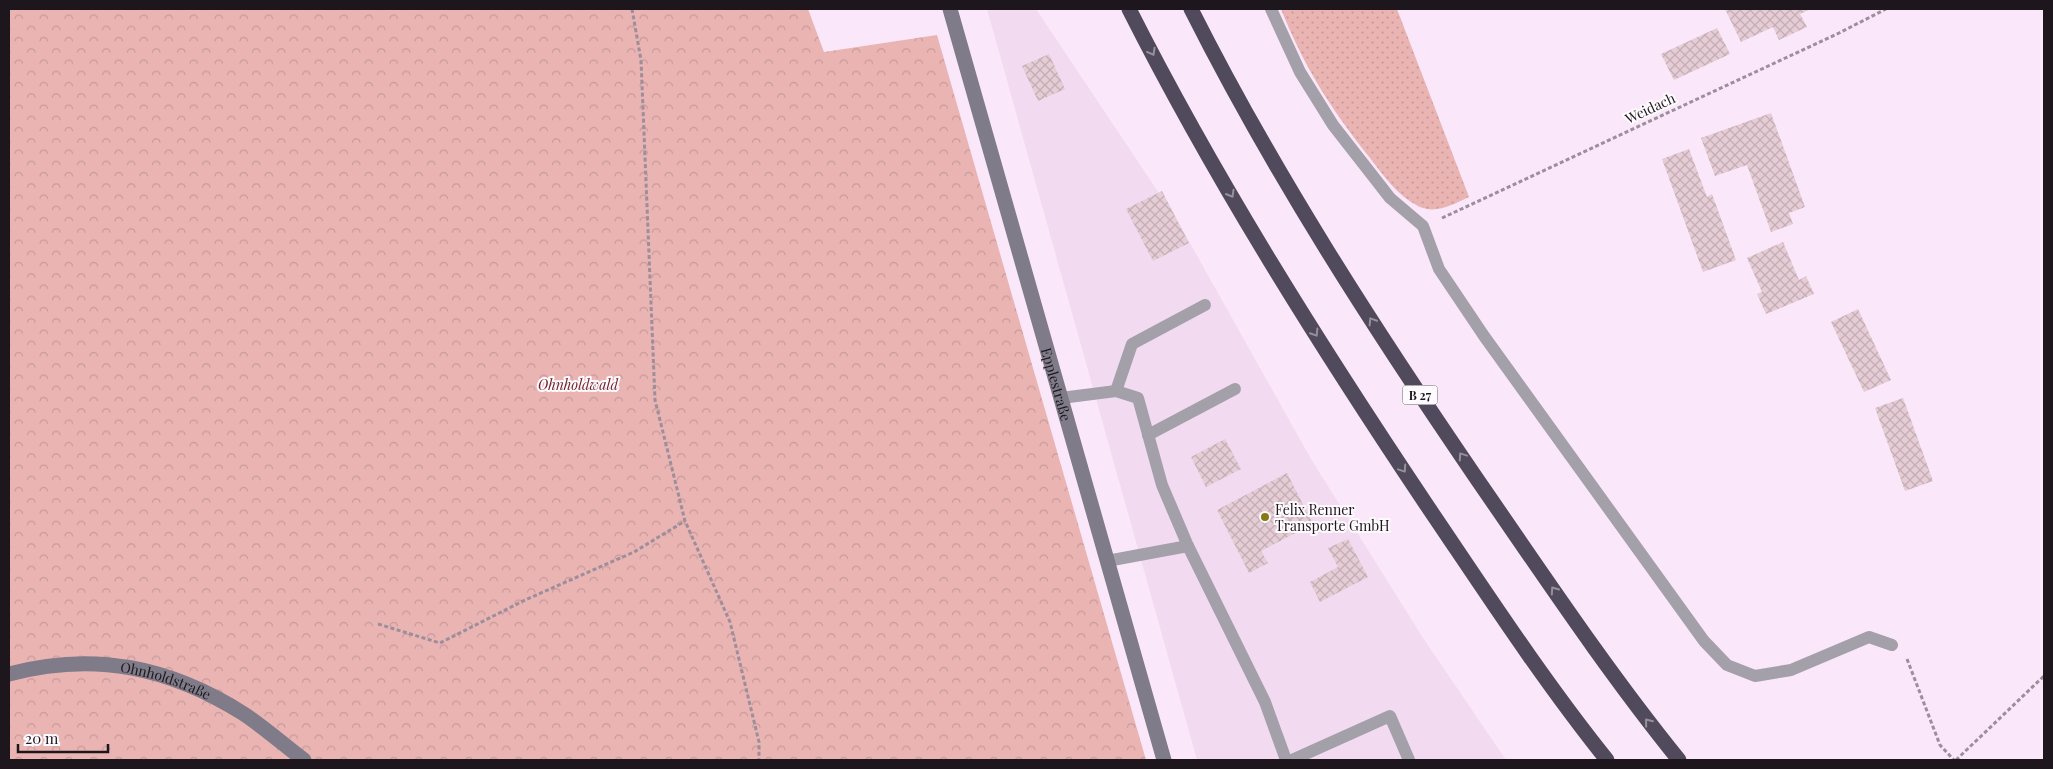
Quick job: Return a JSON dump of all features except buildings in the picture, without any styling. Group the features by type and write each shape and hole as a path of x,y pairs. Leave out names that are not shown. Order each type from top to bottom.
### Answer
{"highway":[{"path":"1129,9 1186,115 1272,265 1368,417 1483,589 1607,760"},
{"name":"B 27","path":"1191,9 1243,107 1320,238 1418,392 1632,702 1679,760"}],"main road":[{"name":"Epplestraße","path":"950,9 1164,760"},
{"name":"Ohnholdstraße","path":"9,674 37,666 80,662 117,664 158,673 199,689 244,715 304,760"}],"lane":[{"path":"1272,9 1300,72 1333,125 1390,198 1423,226 1439,268 1484,336 1704,641 1727,665 1755,676 1791,670 1869,637 1892,645"},
{"path":"1116,391 1132,344 1205,305"},
{"path":"1148,434 1235,388"},
{"path":"1061,398 1116,391 1138,398 1162,484 1188,546 1266,702 1286,760"},
{"path":"1108,561 1188,546"},
{"path":"1292,760 1390,716 1409,760"}],"path":[{"path":"632,9 641,60 655,400 685,521 730,622 759,742 758,760"},
{"name":"Weidach","path":"1423,226 1839,33 1886,9"},
{"path":"378,624 440,643 524,600 634,552 685,521"},
{"path":"1892,645 1907,658 1940,745 1955,760 2044,676"}],"shaded area":[{"path":"987,9 1036,9 1177,220 1311,459 1423,638 1506,760 1197,760"}],"green space":[{"name":"Ohnholdwald","path":"9,9 808,9 824,52 937,35 1146,760 9,760"},
{"path":"1281,9 1397,9 1469,197 1438,209 1431,209 1418,206 1397,191 1331,105 1299,50"}],"place":[{"name":"Felix Renner Transporte GmbH","path":"1265,517"}]}
